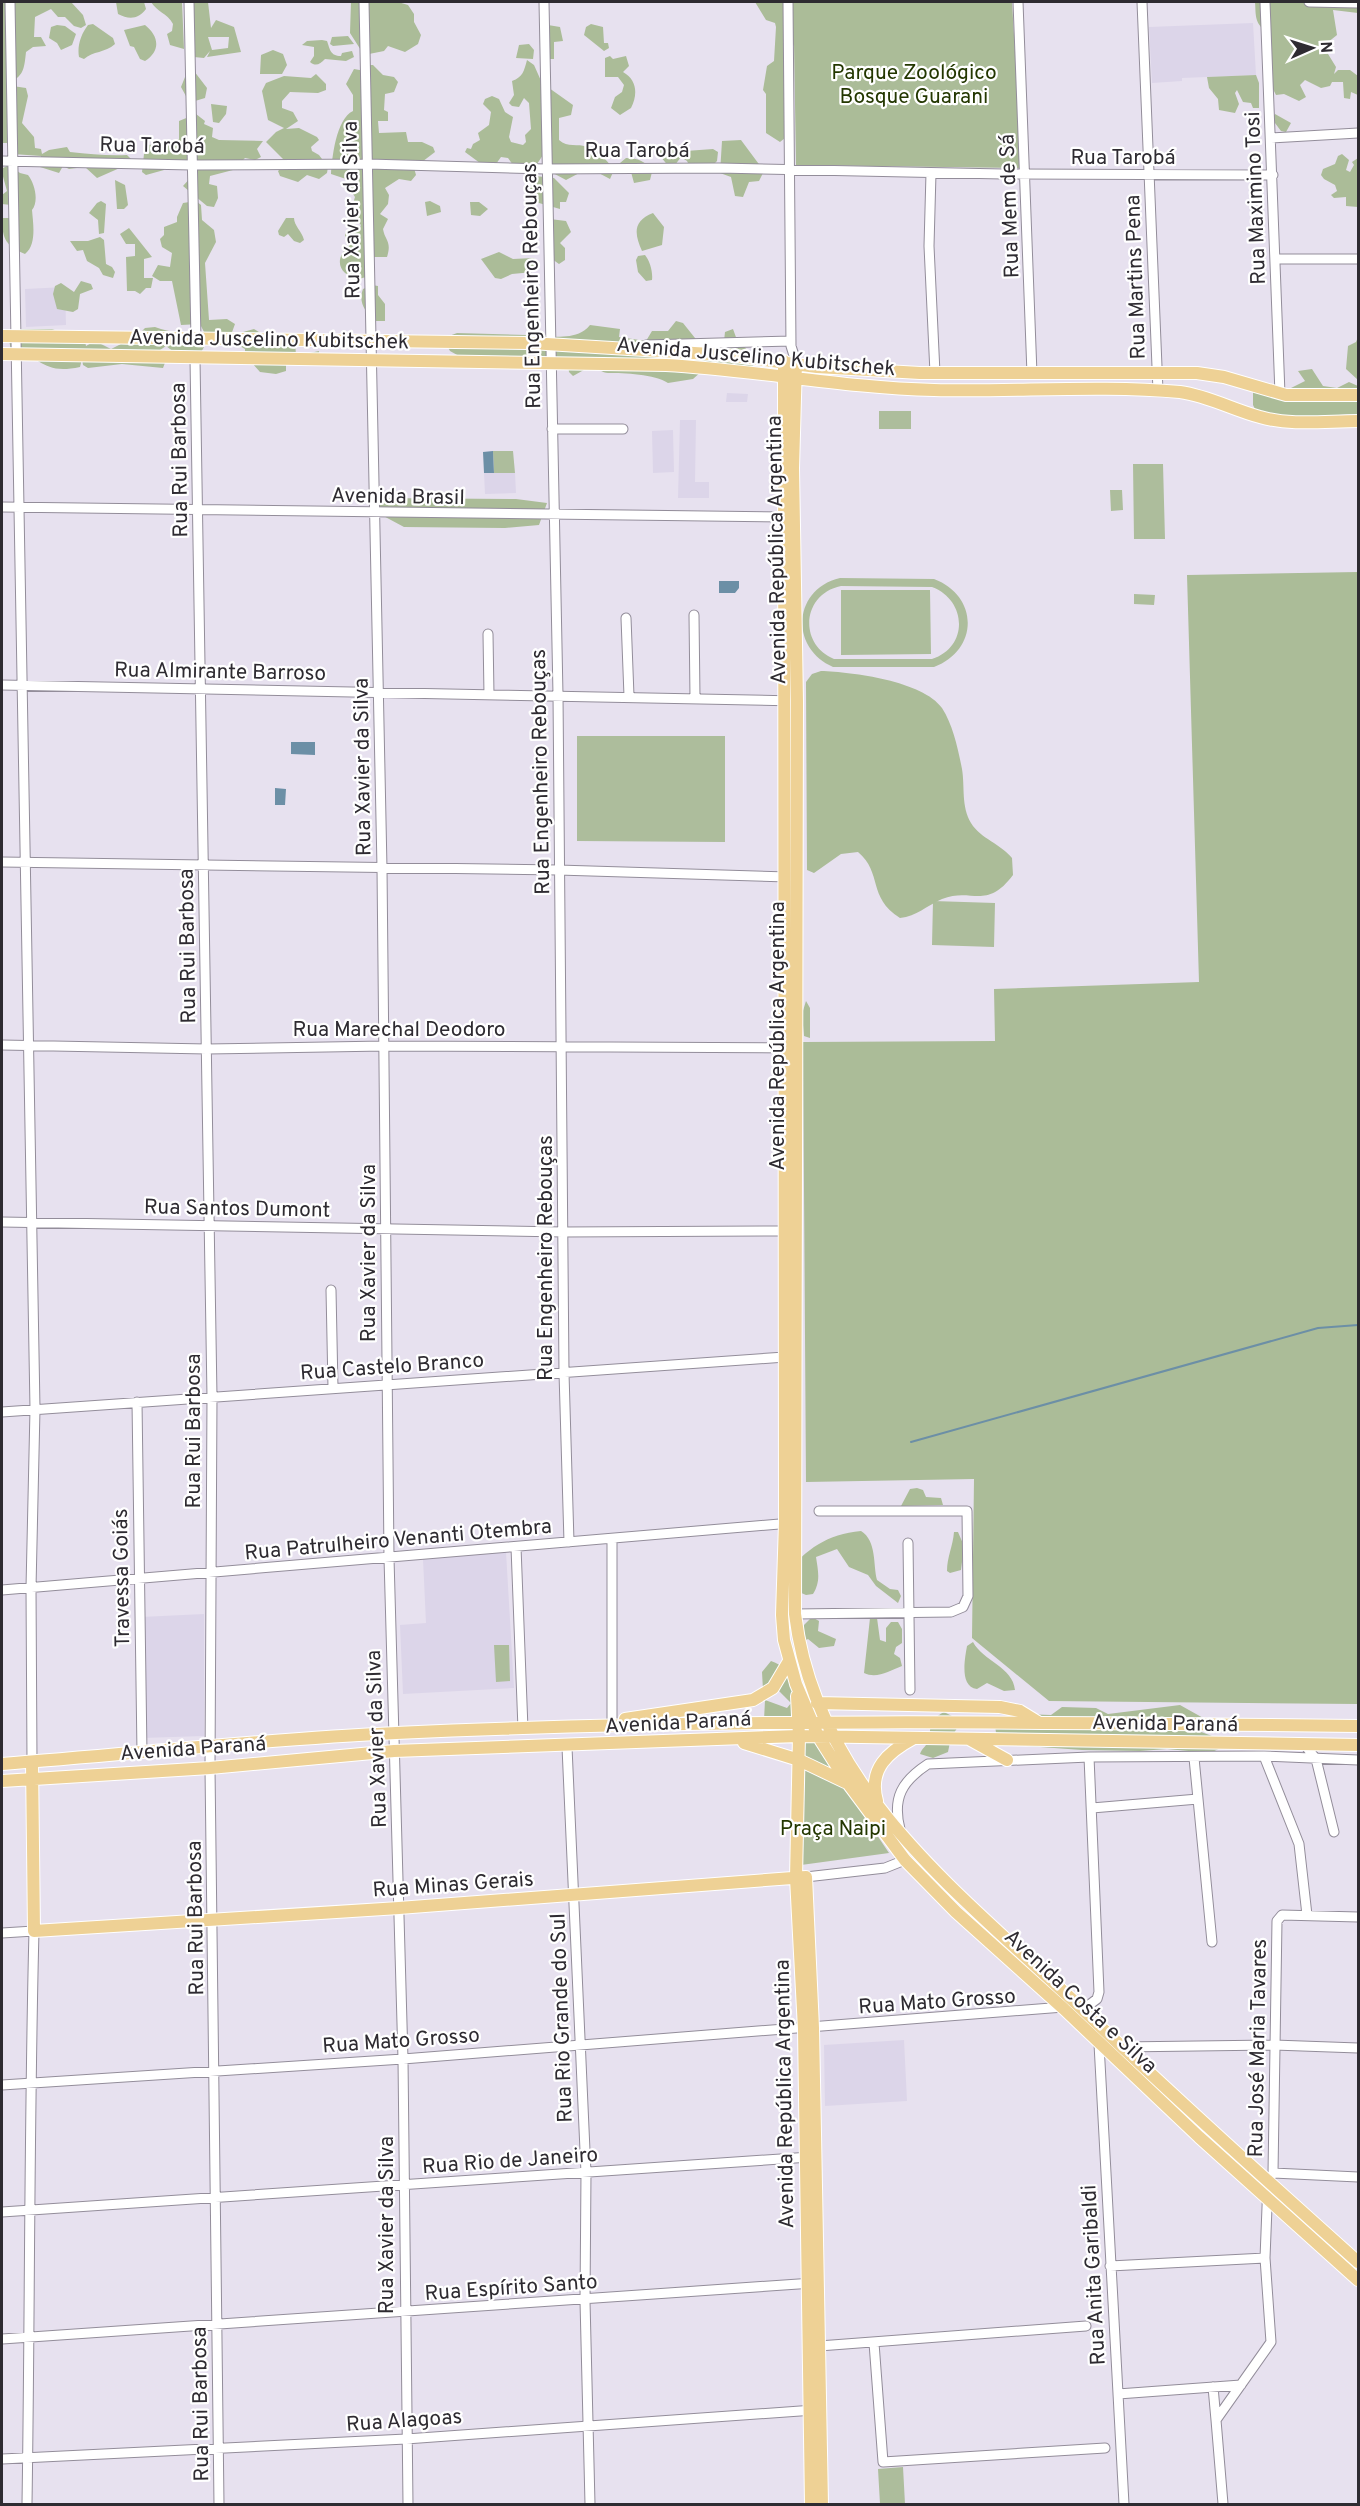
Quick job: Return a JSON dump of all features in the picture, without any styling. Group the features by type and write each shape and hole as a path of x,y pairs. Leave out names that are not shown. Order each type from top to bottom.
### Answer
{"main road":[{"name":"Avenida Juscelino Kubitschek","path":"2,336 372,339 551,344 790,361 817,367 935,373 1032,374 1157,371 1224,377 1280,394 1359,395"},
{"path":"77,356 88,348 93,337"},
{"path":"110,355 124,338"},
{"name":"Avenida Juscelino Kubitschek","path":"2,354 698,367 789,379 933,390 1158,391 1203,395 1261,418 1359,421"},
{"name":"Avenida República Argentina","path":"790,361 788,518 791,701 791,1523 782,1615 789,1661 804,1722 799,1736 801,1877 808,2028 815,2410 822,2505"},
{"name":"Avenida República Argentina","path":"791,1231 785,1357 795,1614 799,1645 825,1721"},
{"path":"589,1726 753,1700 772,1688 789,1661"},
{"path":"817,1703 1000,1707 1020,1711 1039,1722"},
{"name":"Avenida Paraná","path":"2,1764 394,1733 589,1726 825,1721 1359,1726"},
{"name":"Avenida Costa e Silva","path":"825,1721 878,1805 901,1835 963,1902 1121,2047 1271,2178 1359,2262"},
{"name":"Avenida Costa e Silva","path":"804,1722 818,1736 847,1782 905,1860 956,1912 1359,2280"},
{"name":"Avenida Paraná","path":"2,1781 210,1768 394,1751 567,1747 799,1736 1359,1745"},
{"path":"878,1805 874,1786 880,1764 890,1752 916,1737"},
{"path":"725,1738 765,1748 799,1760 847,1782"},
{"path":"968,1738 1007,1760"},
{"path":"32,1762 34,1931"},
{"name":"Rua Minas Gerais","path":"34,1931 399,1908 801,1877"},
{"name":"Avenida República Argentina","path":"811,2505 819,2346 813,2283"}],"street":[{"path":"10,2 21,508 35,1409 31,1588 32,1762"},
{"path":"189,2 196,339"},
{"name":"Rua Xavier da Silva","path":"363,2 379,692 389,1558 403,2059 404,2312 408,2505"},
{"name":"Rua Engenheiro Rebouças","path":"544,2 545,169 558,695 564,1373 569,1542"},
{"name":"Avenida República Argentina","path":"788,2 791,170 790,361"},
{"name":"Rua Mem de Sá","path":"1018,2 1027,174 1032,374"},
{"name":"Rua Martins Pena","path":"1142,2 1158,391"},
{"name":"Rua Maximino Tosi","path":"1265,2 1280,394"},
{"path":"1309,2 1359,3"},
{"path":"1271,138 1359,133"},
{"name":"Rua Tarobá","path":"2,161 192,165 368,164 545,169 1273,175"},
{"path":"931,173 929,241 935,373"},
{"path":"1276,259 1359,259"},
{"name":"Avenida Juscelino Kubitschek","path":"614,347 791,344"},
{"name":"Rua Rui Barbosa","path":"195,358 212,1397 209,1574 210,1768 219,2505"},
{"path":"552,429 623,429"},
{"name":"Avenida Brasil","path":"2,507 788,518"},
{"path":"694,615 695,698"},
{"path":"626,618 628,696"},
{"path":"488,634 489,694"},
{"name":"Rua Almirante Barroso","path":"2,685 791,701"},
{"path":"2,862 558,870 791,877"},
{"name":"Rua Marechal Deodoro","path":"2,1045 207,1049 384,1046 791,1048"},
{"name":"Rua Santos Dumont","path":"2,1222 563,1232 791,1231"},
{"path":"330,1290 333,1388"},
{"name":"Rua Castelo Branco","path":"2,1412 785,1357"},
{"name":"Travessa Goiás","path":"137,1402 142,1754"},
{"path":"795,1614 951,1612 963,1607 968,1596 967,1511 819,1510"},
{"name":"Rua Patrulheiro Venanti Otembra","path":"2,1590 791,1523"},
{"path":"612,1539 612,1721"},
{"path":"908,1543 910,1690"},
{"path":"516,1547 523,1729"},
{"path":"1304,1744 1316,1759 1334,1832"},
{"name":"Rua Rio Grande do Sul","path":"567,1747 586,2173 585,2301 590,2505"},
{"path":"901,1835 897,1806 902,1789 910,1776 928,1764 1089,1757 1264,1756 1359,1760"},
{"path":"1264,1756 1299,1844 1307,1915 1359,1917"},
{"path":"1079,2007 1093,2003 1099,1992 1089,1757"},
{"path":"1194,1758 1212,1942"},
{"path":"1092,1808 1198,1799"},
{"name":"Rua Minas Gerais","path":"801,1877 885,1868 905,1860"},
{"name":"Rua José Maria Tavares","path":"1216,2420 1271,2342 1265,2258 1267,2198 1271,2178 1277,1921 1282,1915 1307,1915"},
{"path":"27,2505 30,2337 28,2210 34,1931"},
{"name":"Rua Minas Gerais","path":"2,1933 34,1931"},
{"name":"Rua Mato Grosso","path":"2,2085 403,2059 1079,2007"},
{"name":"Rua Anita Garibaldi","path":"1099,2044 1125,2505"},
{"path":"1121,2047 1274,2045 1359,2048"},
{"name":"Rua Rio de Janeiro","path":"2,2212 811,2157"},
{"path":"1271,2178 1359,2178"},
{"path":"1110,2266 1265,2258"},
{"name":"Rua Espírito Santo","path":"2,2339 585,2301 813,2283"},
{"path":"819,2346 1086,2326"},
{"path":"874,2343 883,2462 1105,2448"},
{"path":"1118,2394 1241,2385"},
{"path":"1213,2387 1223,2505"},
{"name":"Rua Alagoas","path":"2,2458 406,2439 588,2424 815,2410"}],"shaded area":[{"path":"1253,23 1256,75 1182,78 1182,81 1152,83 1149,27"},
{"path":"65,287 66,325 26,327 25,289"},
{"path":"727,393 748,394 747,402 726,402"},
{"path":"680,420 696,420 695,482 709,482 709,498 678,498"},
{"path":"673,430 674,472 653,473 652,431"},
{"path":"484,473 515,473 516,493 485,494"},
{"path":"506,1552 514,1688 403,1694 400,1625 426,1623 423,1559"},
{"path":"204,1614 204,1736 142,1738 141,1617"},
{"path":"904,2040 907,2101 825,2106 824,2045"}],"green space":[{"path":"2,2 71,2 83,15 86,25 81,28 74,26 65,17 58,17 51,9 35,17 34,37 41,37 46,46 33,47 26,52 22,72 6,85 26,88 28,96 22,123 34,137 35,148 41,149 42,154 49,150 67,147 70,152 127,155 131,159 128,169 122,167 97,178 85,167 69,169 63,166 59,173 40,167 41,156 13,154 13,146 2,143"},
{"path":"116,2 144,2 146,9 137,17 126,17 118,14"},
{"path":"151,2 182,2 184,49 170,45 167,34 172,31 173,24"},
{"path":"189,2 208,2 211,28 216,20 234,27 241,52 207,57 210,51 204,58 194,57","holes":["208,37 229,37 228,48 212,50"]},
{"path":"351,2 398,2 408,5 414,14 414,22 421,35 418,44 405,52 388,46 384,51 364,55 350,33"},
{"name":"Parque Zoológico Bosque Guarani","path":"755,2 1012,2 1022,168 796,165 794,44 788,57 790,134 780,142 766,133 766,94 763,90 767,66 774,61 776,27 775,23 766,20"},
{"path":"1255,2 1358,2 1358,13 1333,10 1337,35 1327,43 1325,49 1336,67 1334,74 1338,70 1350,70 1358,76 1358,95 1351,92 1350,99 1344,98 1343,82 1332,82 1330,86 1321,88 1305,80 1300,85 1306,97 1299,101 1284,94 1276,95 1271,85 1266,31 1258,21"},
{"path":"93,24 113,38 115,44 84,59 79,57 80,40 88,25"},
{"path":"591,24 603,27 604,43 608,43 609,48 604,51 584,35 586,27"},
{"path":"145,25 153,34 156,48 145,61 140,59 134,47 130,46 124,30"},
{"path":"548,25 560,27 563,41 554,42 554,59 549,59"},
{"path":"65,26 76,34 72,45 61,50 57,43 49,38 51,27"},
{"path":"348,36 354,44 333,46 330,44 332,37"},
{"path":"307,41 327,41 335,55 341,56 342,53 352,51 354,57 346,61 325,59 318,64 312,64 310,62 314,56 314,47 302,45"},
{"path":"529,44 534,50 533,59 516,58 519,45"},
{"path":"273,50 283,54 287,65 282,74 260,74 261,55"},
{"path":"610,56 613,59 626,56 629,66 623,72 634,83 635,88 635,98 631,108 620,115 611,108 615,97 622,92 624,85 618,77 605,77 605,58"},
{"path":"527,60 534,65 542,83 573,105 571,115 559,118 559,140 566,144 588,147 599,153 614,170 610,179 593,170 585,170 566,180 551,172 543,155 535,167 513,165 508,158 501,157 496,164 484,166 465,152 467,148 471,149 473,144 480,140 478,133 489,125 491,112 483,104 485,99 492,96 499,99 505,112 513,117 509,137 511,142 523,145 526,142 525,135 531,129 529,103 524,98 519,107 509,103 514,95 512,81 519,78"},
{"path":"368,65 373,65 383,75 394,77 398,82 394,92 385,94 384,110 388,112 388,121 378,121 379,133 406,132 408,142 422,142 433,147 435,152 414,168 416,175 411,181 399,179 385,188 389,195 388,204 380,214 388,219 383,229 388,244 387,257 373,257 366,277 359,279 343,271 340,261 349,246 345,235 347,230 359,229 361,225 350,213 355,197 349,180 331,174 339,130 347,115 353,111 353,95 346,84 354,69 365,71"},
{"path":"194,71 207,88 205,98 195,101 187,98 181,87 185,77"},
{"path":"316,74 326,84 326,90 318,93 290,92 282,101 282,108 293,112 298,121 286,129 299,128 317,137 319,140 311,147 312,151 319,155 328,167 327,173 319,179 307,175 298,182 280,176 278,171 287,163 266,142 284,128 268,120 262,91 266,83 284,76 311,78"},
{"path":"1256,75 1259,83 1259,108 1253,108 1251,103 1243,102 1237,90 1235,93 1239,104 1235,113 1219,110 1218,99 1209,88 1207,77"},
{"path":"211,104 227,106 226,114 219,123 213,122"},
{"path":"196,114 205,121 204,124 213,128 212,137 219,140 263,141 257,149 261,157 255,160 245,158 233,170 210,176 209,184 217,186 218,198 214,207 207,206 183,186 192,176 191,166 166,166 164,170 146,175 142,172 145,145 175,142 179,139 179,121"},
{"path":"1275,114 1291,123 1286,132 1281,131 1272,119"},
{"path":"741,140 764,171 759,181 749,182 743,197 735,196 731,177 720,173 722,141"},
{"path":"660,146 686,151 713,149 718,152 717,161 712,166 690,167 681,157 675,165 669,167 657,152"},
{"path":"1342,154 1349,160 1346,170 1350,172 1354,165 1352,162 1358,158 1358,207 1346,206 1346,197 1334,198 1331,195 1337,191 1335,185 1321,175 1323,169 1335,164 1338,156"},
{"path":"626,158 638,160 647,165 652,172 650,180 634,183 631,172 620,163"},
{"path":"9,165 20,173 28,175 35,192 32,210 33,240 25,254 9,245 4,237 2,218 11,218 11,205 2,204 2,195 7,191 2,173 3,168"},
{"path":"535,176 554,178 569,193 566,202 560,202 560,209 532,201 530,189"},
{"path":"115,180 125,185 128,205 124,209 117,209"},
{"path":"101,201 106,204 104,233 99,234 98,220 89,213"},
{"path":"196,201 201,205 202,220 214,230 216,242 205,263 209,320 227,319 235,324 231,335 206,336 200,324 181,325 172,281 160,281 152,276 158,265 170,267 172,253 162,247 160,239 164,235 164,227 177,222 183,203"},
{"path":"430,201 440,206 441,212 427,216 425,202"},
{"path":"470,202 479,202 488,209 480,216 471,215"},
{"path":"653,213 664,227 662,245 642,251 637,228 646,216"},
{"path":"286,218 294,218 304,240 300,243 294,241 288,234 284,237 279,235 278,231"},
{"path":"550,219 566,221 571,232 560,243 565,248 565,260 559,264 552,259"},
{"path":"129,228 152,257 144,259 144,278 153,278 151,288 146,288 140,294 127,291 126,257 135,256 135,244 126,244 120,234"},
{"path":"100,237 104,240 106,264 115,272 113,278 103,275 99,268 87,261 83,250 77,251 70,241 88,241"},
{"path":"499,252 513,259 533,258 537,260 537,267 533,272 512,274 501,279 495,278 481,259"},
{"path":"645,255 652,270 652,280 646,281 638,272 636,260 638,256"},
{"path":"81,281 91,284 93,289 80,294 78,309 73,312 57,309 53,294 55,286 61,283 74,292"},
{"path":"372,285 378,286 378,295 385,304 385,321 375,321 363,306 361,298 363,289"},
{"path":"676,321 683,323 699,343 724,341 725,332 733,329 737,340 755,357 753,366 745,371 702,371 693,379 668,383 648,376 606,373 591,366 573,376 569,372 568,365 548,361 540,355 540,340 579,334 590,325 620,329 619,337 646,341 652,331 668,331"},
{"path":"155,327 202,337 204,347 198,358 174,352 166,346 160,350 166,360 163,368 122,364 88,368 83,365 82,359 80,367 58,369 11,350 9,340 14,329 52,329 85,341 86,346 95,341 111,349 121,344 133,345 141,341 140,333 145,328"},
{"path":"254,329 267,337 295,340 296,356 319,351 318,361 286,364 286,371 276,374 260,372 245,355 245,349 238,345 236,334"},
{"path":"457,333 526,335 537,342 537,350 522,357 459,356 450,351 445,342 449,336"},
{"path":"1358,337 1358,380 1346,369 1348,346 1356,342"},
{"path":"1312,369 1323,386 1337,388 1349,382 1358,386 1358,414 1260,419 1253,405 1253,390 1285,391 1305,381 1298,371"},
{"path":"879,411 911,411 911,429 879,429"},
{"path":"493,451 513,451 515,473 494,473"},
{"path":"1133,464 1163,464 1165,539 1134,539"},
{"path":"1110,490 1122,490 1123,510 1111,511"},
{"path":"376,498 516,499 547,503 539,525 505,528 404,527 376,512"},
{"path":"1358,572 1358,1704 1049,1701 972,1638 974,1479 806,1482 803,1042 995,1041 994,989 1199,982 1187,575"},
{"path":"840,578 934,579 949,587 966,610 968,623 966,636 949,659 934,667 833,667 819,658 809,647 803,633 802,620 806,606 813,594 824,584","holes":["841,586 932,587 944,593 952,602 959,623 953,645 932,659 834,659 822,652 814,642 809,620 812,609 818,599 828,591"]},
{"path":"841,590 930,590 931,654 841,655"},
{"path":"1134,594 1155,595 1154,605 1134,604"},
{"path":"821,671 868,676 904,685 933,699 942,708 952,729 959,753 968,817 975,829 1012,858 1013,875 1003,886 987,895 962,895 942,899 917,913 900,918 883,902 866,860 858,852 841,854 814,873 807,870 806,682 812,674"},
{"path":"577,736 725,736 725,842 577,841"},
{"path":"933,901 995,903 994,947 932,945"},
{"path":"806,1001 810,1008 810,1038 804,1036 802,1014"},
{"path":"910,1489 923,1490 926,1497 941,1498 943,1505 901,1506"},
{"path":"861,1531 866,1535 872,1547 877,1580 890,1589 898,1590 901,1596 898,1603 876,1586 868,1575 849,1567 837,1549 816,1557 818,1580 816,1589 813,1594 806,1595 799,1592 787,1610 785,1574 793,1565 810,1550 828,1539"},
{"path":"954,1532 958,1532 964,1546 961,1570 950,1573 947,1571 947,1566"},
{"path":"812,1617 819,1621 818,1631 836,1639 834,1646 819,1648 808,1639 804,1641 804,1625"},
{"path":"870,1618 877,1618 880,1640 886,1642 886,1628 891,1622 898,1622 902,1629 902,1643 896,1647 894,1654 900,1658 902,1666 878,1675 864,1673"},
{"path":"973,1642 1009,1675 1015,1690 1004,1691 987,1683 977,1689 971,1687 965,1678 965,1658 967,1646"},
{"path":"494,1645 509,1645 510,1681 496,1682"},
{"path":"771,1661 785,1669 792,1682 794,1713 790,1718 764,1720 765,1700 787,1708 791,1703 778,1690 763,1690 762,1672"},
{"path":"1180,1705 1205,1719 1196,1730 1212,1736 1223,1747 1210,1753 1167,1749 1082,1750 1011,1745 997,1739 995,1726 1023,1714 1051,1715 1062,1707 1096,1708 1108,1714"},
{"path":"944,1712 954,1717 958,1727 951,1737 948,1752 933,1758 920,1754 928,1741 932,1721"},
{"name":"Praça Naipi","path":"802,1743 815,1743 889,1853 801,1865"},
{"path":"903,2467 905,2504 880,2504 878,2469"}],"water":[{"path":"493,451 494,473 484,473 483,452"},
{"path":"719,581 739,581 739,588 735,593 719,593"},
{"path":"291,742 315,742 315,755 291,754"},
{"path":"275,788 286,789 285,805 275,805"}],"waterway":[{"path":"911,1442 1318,1328 1358,1325"}]}
